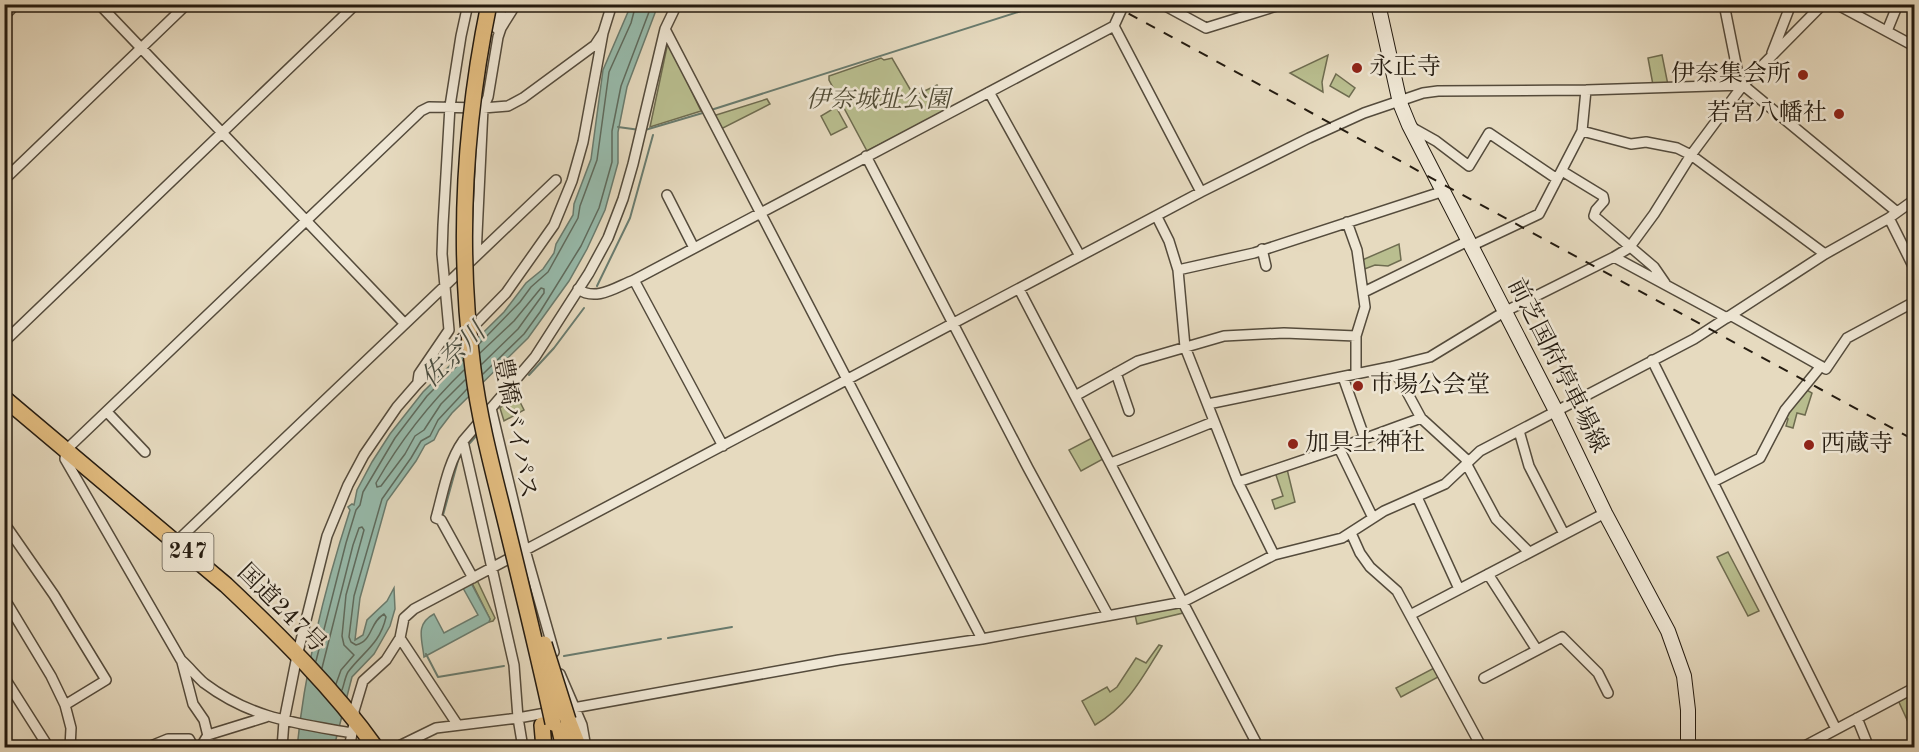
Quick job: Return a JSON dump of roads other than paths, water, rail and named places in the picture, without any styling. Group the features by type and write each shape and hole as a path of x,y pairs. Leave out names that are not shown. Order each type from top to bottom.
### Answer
{"highway":[{"name":"豊橋バイパス","path":"489,4 477,64 466,171 463,225 467,320 473,371 492,468 544,680 559,719 559,747"},
{"name":"豊橋バイパス","path":"494,4 482,65 470,171 470,282 485,407 522,576 559,719 564,747"},
{"name":"国道247号","path":"4,398 248,605 299,659 351,724 376,747"},
{"path":"544,747 559,719 579,747"}],"main road":[{"name":"前芝国府停車場線","path":"1378,4 1400,103 1409,126 1556,411 1605,513 1668,631 1683,676 1688,710 1688,747"}],"street":[{"path":"4,16 16,4"},
{"path":"99,4 405,324"},
{"path":"4,180 187,4"},
{"path":"4,342 356,4"},
{"path":"417,384 419,374 448,330 442,225 450,106 468,4"},
{"path":"476,256 483,108 488,97 502,4"},
{"path":"494,50 501,28 516,4"},
{"path":"282,747 299,659 332,519 364,455 391,415 417,384 506,292 554,225 572,181 583,142 603,33 612,4"},
{"path":"473,578 441,520 436,519 452,463 463,441 535,357 608,238 623,200 665,29 677,4"},
{"path":"578,289 585,294 599,294 634,280 1114,26 1124,4"},
{"path":"1162,4 1206,27 1283,4"},
{"path":"1724,4 1739,79 1743,85 1893,215 1914,268"},
{"path":"1771,56 1791,4"},
{"path":"1208,404 1430,357 1504,312 1629,248 1654,214 1691,155 1743,85 1822,4"},
{"path":"1836,4 1914,46"},
{"path":"1887,31 1898,4"},
{"path":"1114,26 1201,192"},
{"path":"665,29 982,639"},
{"path":"351,724 287,721 266,717 202,682 181,660 65,459 66,450 421,111 429,107 508,106 523,98 595,45 603,33"},
{"path":"350,747 351,724 363,681 386,660 400,638 404,618 414,609 1201,192 1309,138 1364,113 1400,103 1423,93 1438,91 1586,90 1743,85"},
{"path":"1364,292 1539,214 1582,131 1586,90"},
{"path":"989,92 1080,256"},
{"path":"1409,126 1436,141 1469,166 1490,133 1560,175 1603,196 1604,201 1594,216 1654,267 1665,283"},
{"path":"1582,131 1631,144 1646,142 1677,148 1691,155 1825,254"},
{"path":"866,156 1028,468 1108,615"},
{"path":"176,542 556,180"},
{"path":"1178,270 1254,253 1444,191"},
{"path":"667,195 694,248"},
{"path":"559,719 839,660 982,639 1183,602 1274,555 1342,538 1373,518 1445,484 1480,451 1694,339 1825,254 1893,215 1914,200"},
{"path":"1157,217 1169,241 1178,270 1185,347 1238,482 1274,555"},
{"path":"1347,222 1355,242 1364,292 1365,313 1356,336 1356,374"},
{"path":"1262,249 1266,266"},
{"path":"1614,257 1826,369 1848,338 1914,302"},
{"path":"634,280 723,447"},
{"path":"1018,289 1259,747"},
{"path":"1075,396 1138,362 1224,336 1284,333 1356,336"},
{"path":"1652,360 1836,729"},
{"path":"1713,482 1760,458 1785,410 1821,366"},
{"path":"1390,367 1401,381 1421,418 1467,462 1496,519 1529,552"},
{"path":"1116,374 1129,411"},
{"path":"1342,377 1365,439"},
{"path":"491,408 525,550 562,678 559,719"},
{"path":"107,412 145,452"},
{"path":"1238,482 1421,418"},
{"path":"1110,463 1213,422"},
{"path":"1519,431 1529,466 1564,534"},
{"path":"463,441 514,665 518,718 523,747"},
{"path":"1339,448 1373,518"},
{"path":"1417,497 1459,589"},
{"path":"1410,615 1605,513"},
{"path":"4,523 54,595 106,680 64,705"},
{"path":"1351,533 1360,553 1370,567 1397,591 1482,747"},
{"path":"1488,574 1537,650"},
{"path":"4,598 51,676 64,705 71,728 70,747 111,747"},
{"path":"1484,678 1562,637 1598,673 1608,693"},
{"path":"400,638 457,724"},
{"path":"181,660 193,704 204,720 211,747"},
{"path":"4,677 49,747"},
{"path":"1801,747 1914,688"},
{"path":"200,747 208,735 266,717"},
{"path":"395,747 436,728 518,718 559,719 582,725 586,747"},
{"path":"1857,718 1869,747"},
{"path":"146,747 168,739 189,739 194,747"}],"water":[{"path":"631,5 658,5 627,87 618,132 618,163 605,210 569,281 528,338 452,413 434,440 425,445 387,501 360,598 355,640 363,635 367,620 387,601 394,588 395,609 390,626 374,654 352,677 334,747 297,748 311,657 324,598 350,510 348,507 354,505 357,490 390,434 423,392 504,312 526,283 543,269 554,253 556,244 573,215 574,204 591,159 603,70"},
{"path":"471,583 490,619 489,622 424,657 421,632 428,618 434,614 444,633 478,615 463,588"}],"waterway":[{"path":"711,110 1043,4"},
{"path":"645,130 706,112"},
{"path":"618,127 640,130"},
{"path":"597,286 630,218 653,135"},
{"path":"529,375 554,348 584,308"},
{"path":"469,444 477,435"},
{"path":"443,515 459,457"},
{"path":"668,638 732,627"},
{"path":"564,656 661,639"},
{"path":"426,654 438,677 504,666"}],"railway":[{"path":"1111,4 1914,440"}],"place":[{"name":"永正寺","path":"1357,68"},
{"name":"伊奈集会所","path":"1803,75"},
{"name":"若宮八幡社","path":"1839,114"},
{"name":"市場公会堂","path":"1358,386"},
{"name":"加具土神社","path":"1293,444"},
{"name":"西蔵寺","path":"1809,445"}],"park label":[{"name":"伊奈城址公園","path":"878,101"}],"water label":[{"name":"佐奈川","path":"454,356"}]}
